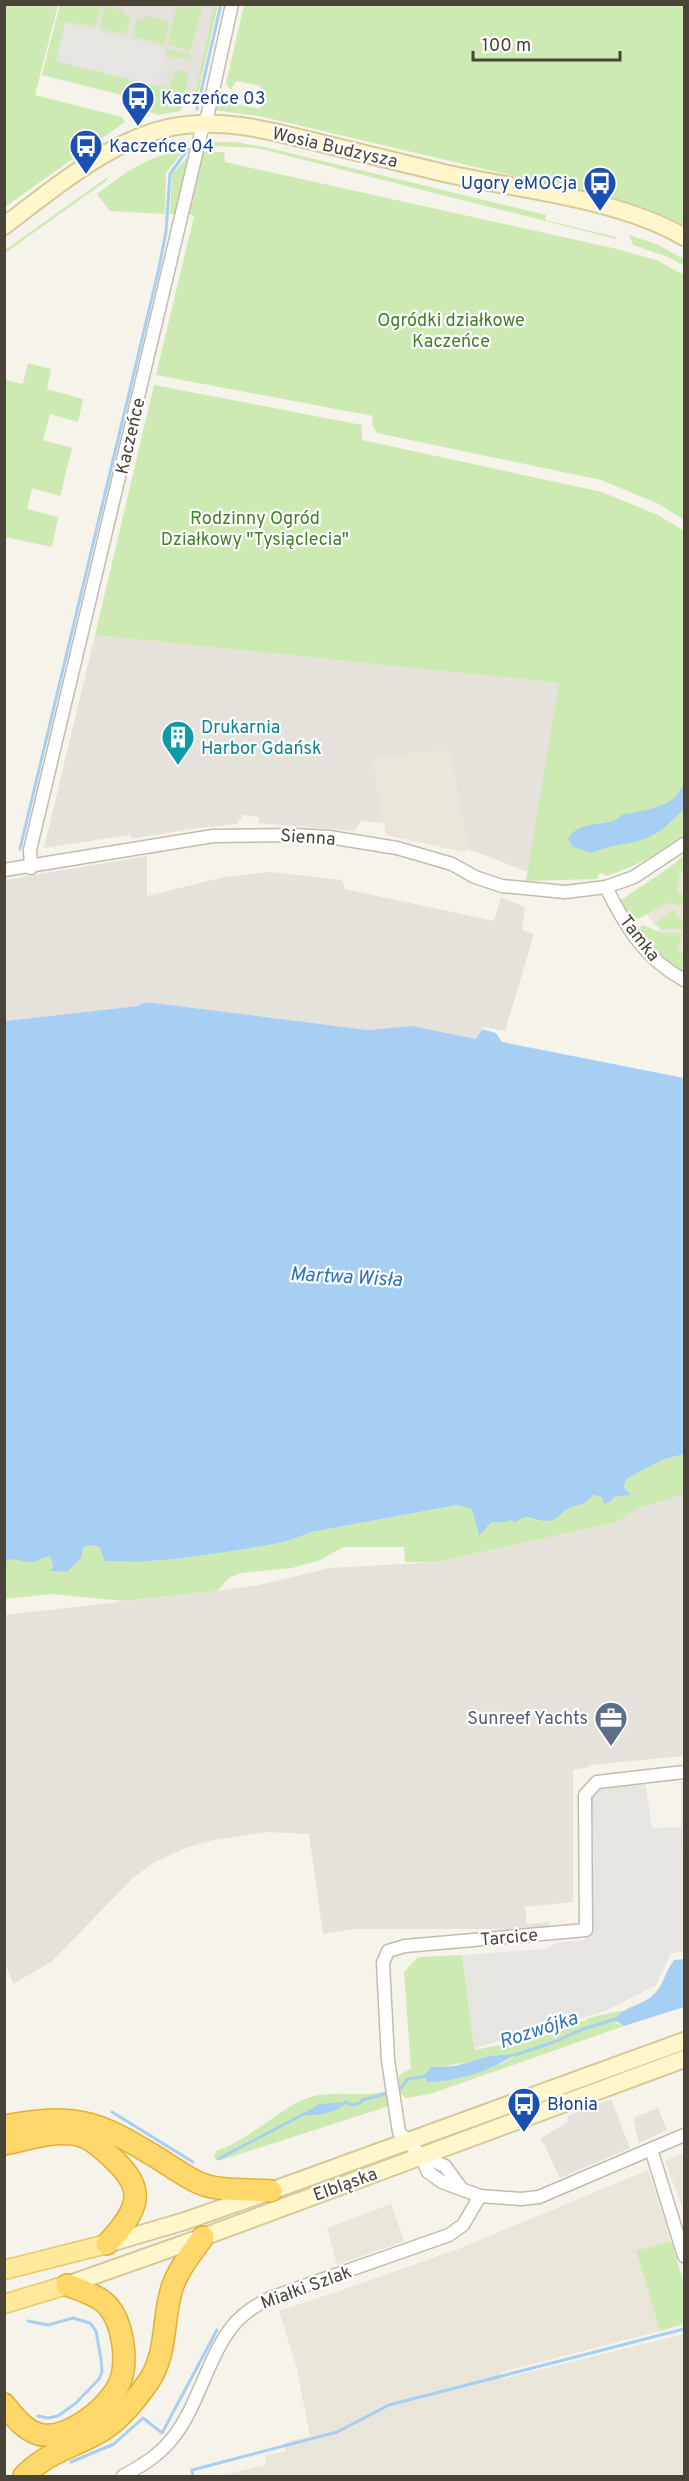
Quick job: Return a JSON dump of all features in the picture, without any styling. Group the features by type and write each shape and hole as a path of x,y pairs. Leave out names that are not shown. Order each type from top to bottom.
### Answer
{"highway":[{"path":"4,2127 39,2120 59,2119 81,2122 124,2138 199,2183 218,2187 271,2191"},
{"path":"4,2144 57,2134 74,2134 85,2137 96,2144 126,2170 132,2182 134,2207 129,2220 107,2244"},
{"path":"24,2476 44,2459 96,2434 111,2424 126,2410 149,2380 159,2363 173,2286 203,2237"},
{"path":"4,2404 25,2428 39,2434 56,2435 73,2428 114,2395 122,2377 124,2361 116,2318 107,2305 96,2297 67,2285"}],"main road":[{"name":"Wosia Budzysza","path":"4,226 100,158 125,144 169,128 204,124 254,128 446,173 566,198 643,218 684,237"},
{"name":"Elbląska","path":"4,2270 107,2244 185,2221 684,2041"},
{"name":"Elbląska","path":"4,2304 67,2285 203,2237 684,2059"}],"street":[{"name":"Kaczeńce","path":"31,868 30,850 208,113 232,4"},
{"name":"Sienna","path":"4,870 31,868 213,836 296,835 340,838 397,848 452,864 502,886 523,890 565,892 606,886 646,871 684,844"},
{"name":"Tamka","path":"606,886 637,941 658,964 684,981"},
{"name":"Tarcice","path":"407,2141 398,2130 388,2060 383,1963 388,1951 405,1946 586,1930 585,1795 597,1782 684,1772"},
{"path":"407,2141 420,2156 428,2172 442,2182 480,2196 521,2199 539,2197 684,2134"},
{"path":"445,2166 458,2142"},
{"path":"651,2149 684,2256"},
{"path":"420,2156 445,2166 461,2188"},
{"name":"Miałki Szlak","path":"123,2476 159,2453 172,2439 182,2424 225,2338 235,2323 249,2310 270,2298 449,2235 463,2225 480,2196"}],"shaded area":[{"path":"60,5 216,5 195,95 178,92 171,107 42,75"},
{"path":"65,23 166,49 157,86 56,61"},
{"path":"95,635 559,683 528,872 468,849 449,750 373,758 384,823 361,821 355,831 258,823 259,817 243,815 237,824 131,839 130,835 44,848"},
{"path":"449,750 468,849 464,852 386,835 373,758"},
{"path":"147,856 147,896 224,877 271,872 342,880 345,889 494,921 501,897 525,907 522,930 534,934 505,1031 482,1027 477,1039 412,1026 368,1030 146,1002 138,1006 5,1021 5,880"},
{"path":"684,857 684,958 631,896"},
{"name":"Sunreef Yachts","path":"684,1495 684,1756 590,1765 573,1770 573,1902 525,1907 527,1924 550,1922 548,1926 528,1929 353,1929 323,1934 309,1834 267,1832 213,1840 188,1847 153,1863 134,1877 51,1962 13,1984 4,1960 4,1615 259,1585 330,1568 437,1562 617,1522 638,1508"},
{"path":"645,1781 652,1828 682,1827 684,1952 671,1953 656,1985 603,2012 474,2048 462,1955 545,1949 557,1943 583,1940 591,1935 589,1802 599,1786"},
{"path":"681,1781 684,1781 684,1910 682,1910"},
{"path":"611,2099 630,2148 560,2178 541,2138 568,2122 567,2116"},
{"path":"658,2108 667,2130 639,2143 633,2118"},
{"path":"684,2153 684,2212 665,2161"},
{"path":"648,2170 671,2241 636,2252 660,2331 501,2372 502,2379 684,2334 684,2476 219,2476 266,2465 265,2455 285,2452 284,2443 310,2436 296,2365 279,2311 458,2249"},
{"path":"391,2204 404,2241 337,2265 327,2228"}],"green space":[{"path":"5,4 58,5 35,95 122,117 125,122 5,207"},
{"path":"101,4 95,27 65,21 56,61 169,88 175,71 184,70 188,78 181,111 158,115 137,108 138,99 42,75 60,5"},
{"path":"104,5 125,11 124,15 131,17 125,35 100,29"},
{"path":"177,5 203,5 190,51 167,44"},
{"path":"214,5 218,5 199,90 195,95"},
{"path":"244,5 684,5 684,199 682,210 684,211 684,225 643,207 538,181 539,175 536,181 259,116 212,110 214,99 260,109 263,92 261,86 237,81 230,90 226,83"},
{"path":"144,15 170,22 164,45 133,37 136,18 143,20"},
{"path":"166,49 190,54 190,60 166,56"},
{"path":"206,142 235,142 269,148 546,215 545,220 616,237 616,239 257,148 217,146"},
{"path":"185,149 166,173 165,214 110,211 97,194 138,166 158,156"},
{"name":"Ogródki działkowe Kaczeńce","path":"202,152 224,152 225,162 617,249 656,260 684,275 684,520 659,504 601,480 377,433 372,424 373,416 156,375 194,216 188,214"},
{"path":"191,153 180,214 170,214 172,174"},
{"path":"109,176 106,181 5,253 5,250"},
{"path":"629,235 656,244 684,259 684,266 668,257 633,245"},
{"path":"28,363 51,369 47,389 83,399 78,422 50,414 43,440 72,448 60,496 32,488 27,509 58,517 52,547 5,537 5,380 23,384"},
{"name":"Rodzinny Ogród Działkowy \"Tysiąclecia\"","path":"154,385 362,425 362,440 602,492 658,515 684,531 684,835 637,864 605,876 603,873 599,874 597,879 526,881 559,683 95,635"},
{"path":"684,855 684,872 680,871 677,893 684,895 684,906 667,903 636,920 631,919 622,908 621,900"},
{"path":"673,910 684,922 684,929 662,929 654,924"},
{"path":"642,925 663,933 683,933 677,951 684,954 684,973 657,954 638,930"},
{"path":"684,1454 684,1495 638,1508 617,1522 437,1562 405,1562 404,1547 343,1547 320,1560 292,1568 242,1573 230,1577 217,1591 125,1601 51,1594 5,1599 5,1562 17,1559 28,1562 52,1557 53,1567 64,1565 73,1563 84,1547 91,1545 99,1547 105,1561 136,1562 175,1559 283,1542 312,1532 457,1505 472,1509 479,1536 490,1522 507,1522 517,1518 549,1521 569,1508 584,1504 593,1495 613,1497 630,1494 624,1487 626,1479 662,1460"},
{"path":"462,1955 475,2050 552,2034 592,2017 624,2010 617,2016 616,2023 624,2026 430,2094 406,2098 400,2093 398,2078 402,2073 411,2069 404,1972 418,1957","holes":["515,2055 505,2062 459,2079 431,2067"]},
{"path":"387,2091 389,2106 221,2160 214,2158 216,2151 249,2135 300,2101 322,2095"},
{"path":"671,2241 684,2283 684,2324 660,2331 636,2251"}],"water":[{"path":"684,783 684,809 664,828 651,836 592,853 573,847 568,839 574,832 588,825 611,821 622,814 634,813 669,802"},
{"name":"Martwa Wisła","path":"146,1002 368,1030 412,1026 476,1039 482,1029 496,1033 502,1042 684,1078 684,1454 662,1460 626,1479 624,1487 631,1495 613,1497 611,1501 604,1504 602,1497 593,1495 583,1504 568,1509 551,1521 524,1518 516,1522 510,1520 491,1522 479,1536 472,1509 457,1505 312,1532 284,1542 175,1559 136,1562 105,1561 99,1547 91,1545 84,1547 81,1558 67,1572 50,1571 53,1567 51,1557 33,1562 13,1559 5,1562 5,1021 138,1006"},
{"name":"Rozwójka","path":"684,1959 684,2007 624,2026 614,2020 626,2009 651,1997 674,1960"},
{"path":"516,2054 496,2066 462,2078 427,2082 425,2075 431,2067 455,2066 490,2056"},
{"path":"348,2102 326,2113 301,2115 319,2104"}],"waterway":[{"path":"197,109 221,4"},
{"path":"20,849 159,268 166,232 170,174 188,149"},
{"name":"Rozwójka","path":"515,2055 616,2019"},
{"name":"Rozwójka","path":"401,2088 408,2079 427,2076"},
{"name":"Rozwójka","path":"345,2102 352,2105 385,2094"},
{"path":"112,2112 193,2162"},
{"name":"Rozwójka","path":"218,2159 304,2114"},
{"path":"28,2321 48,2325 73,2318 90,2323 96,2331 101,2359 102,2372 99,2379 76,2403 58,2416 48,2418 38,2416"},
{"path":"193,2476 192,2470 337,2432 389,2405 684,2329"},
{"path":"71,2462 114,2444 143,2418 162,2433 217,2330"}],"place":[{"name":"Kaczeńce 03","path":"138,127"},
{"name":"Kaczeńce 04","path":"86,175"},
{"name":"Ugory eMOCja","path":"600,212"},
{"name":"Drukarnia Harbor Gdańsk","path":"178,766"},
{"name":"Sunreef Yachts","path":"611,1747"},
{"name":"Błonia","path":"524,2133"}]}
